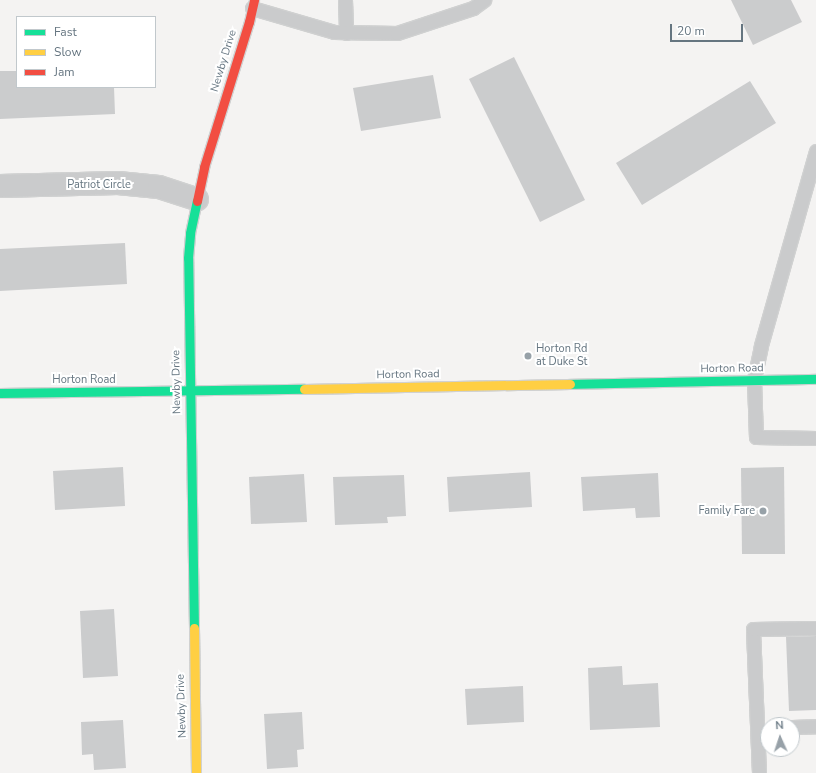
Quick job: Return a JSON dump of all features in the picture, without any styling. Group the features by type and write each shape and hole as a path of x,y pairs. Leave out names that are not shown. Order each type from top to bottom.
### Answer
{"street":[{"name":"Newby Drive","path":"196,773 188,258 190,233 204,168 253,4"},
{"name":"Patriot Circle","path":"0,186 118,183 159,187 197,199"},
{"name":"Horton Road","path":"0,393 189,391 816,379"}],"lane":[{"path":"345,0 346,32"},
{"path":"253,4 334,32 397,33 473,8 484,0"},
{"path":"816,151 761,346 754,380 756,437 816,438"},
{"path":"761,717 753,629 816,628"},
{"path":"800,727 816,726"},
{"path":"759,773 760,757"}],"building":[{"path":"731,0 791,0 802,22 753,45"},
{"path":"514,57 585,200 540,222 469,79"},
{"path":"0,71 16,71 16,88 114,88 115,114 0,119"},
{"path":"433,75 441,118 361,131 353,88"},
{"path":"750,81 776,123 642,205 616,163"},
{"path":"125,243 127,284 0,291 0,249"},
{"path":"123,467 125,506 55,510 53,471"},
{"name":"Family Fare","path":"784,467 785,554 742,554 741,468"},
{"path":"530,472 532,507 449,512 447,477"},
{"path":"658,473 660,517 636,518 635,508 583,511 581,477"},
{"path":"304,474 307,522 251,524 249,477"},
{"path":"404,475 406,516 387,517 388,523 335,525 333,477"},
{"path":"114,609 118,676 83,678 80,611"},
{"path":"816,636 816,710 789,711 786,637"},
{"path":"622,666 623,685 658,683 660,727 590,730 588,668"},
{"path":"523,686 524,722 467,725 465,689"},
{"path":"302,712 304,749 297,750 298,767 267,769 264,714"},
{"path":"123,720 126,768 94,770 93,754 82,755 81,722"}],"traffic: fast":[{"path":"194,628 188,258 190,233 197,201"},
{"path":"570,384 816,379"},
{"path":"0,393 304,389"}],"traffic: slow":[{"path":"304,389 570,384"},
{"path":"194,628 196,773"}],"traffic: jam":[{"path":"197,201 204,167 249,22 254,0"}],"place":[{"name":"Horton Rd at Duke St","path":"528,356"},
{"name":"Family Fare","path":"763,511"}]}
